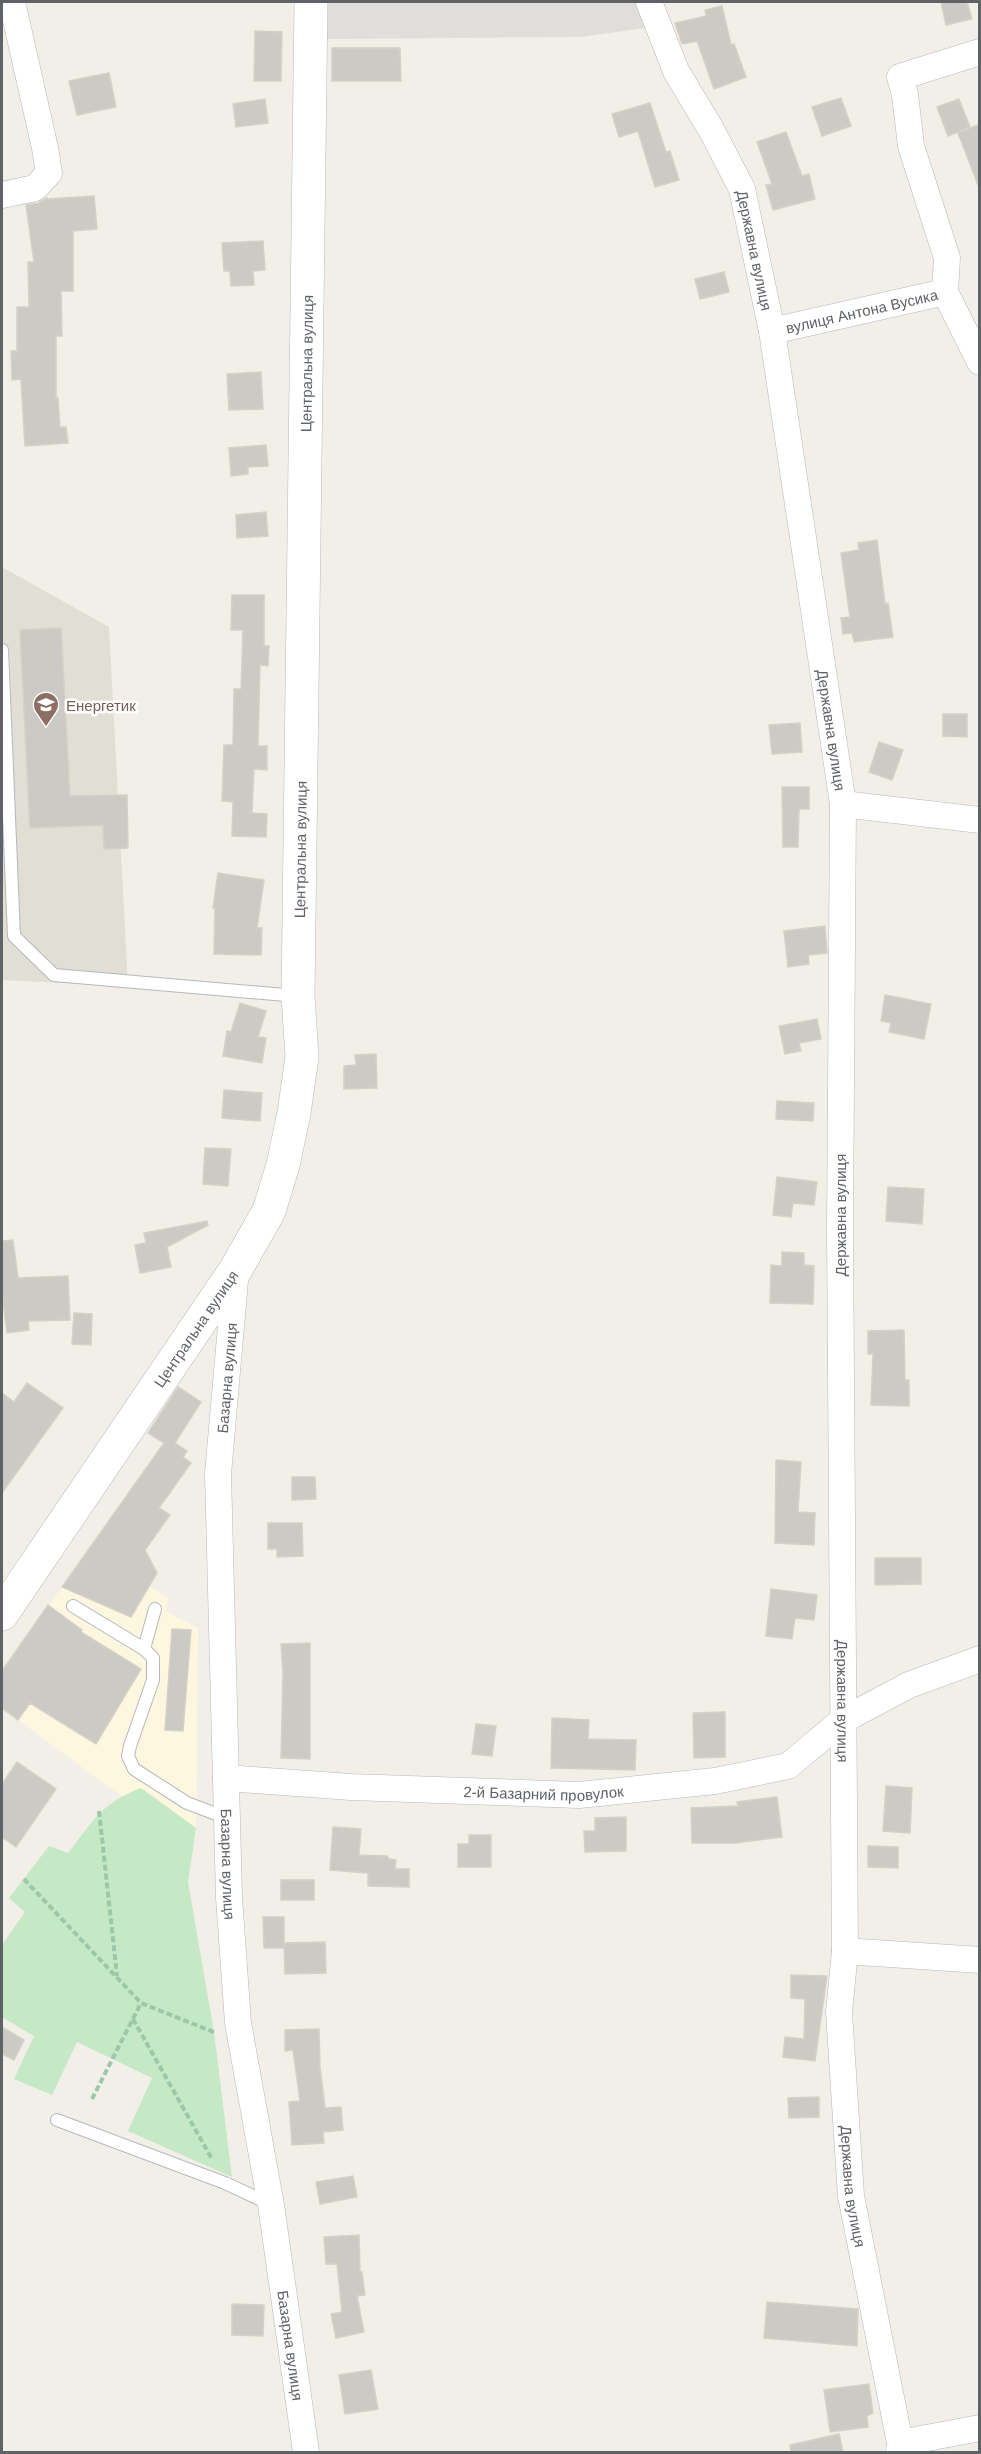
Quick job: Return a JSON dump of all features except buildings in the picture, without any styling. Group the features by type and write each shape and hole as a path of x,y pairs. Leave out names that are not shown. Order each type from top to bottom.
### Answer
{"main road":[{"name":"Центральна вулиця","path":"2,1614 236,1269 269,1211 283,1165 294,1113 302,1057 298,996 311,2"}],"street":[{"path":"2,195 35,189 49,173 43,136 12,2"},
{"name":"Державна вулиця","path":"650,2 676,71 712,131 742,189 772,331 843,804 840,1228 845,1951 839,2012 851,2196 899,2448"},
{"path":"945,292 947,258 911,146 905,95 900,77 980,52"},
{"name":"вулиця Антона Вусика","path":"772,331 945,292 980,362"},
{"path":"843,804 980,820"},
{"name":"Базарна вулиця","path":"236,1269 218,1474 229,1897 240,2035 271,2205 306,2452"},
{"name":"2-й Базарний провулок","path":"226,1778 351,1787 579,1795 715,1781 788,1766 843,1720 909,1685 980,1659"},
{"path":"845,1951 980,1960"},
{"path":"899,2448 980,2428"}],"lane":[{"path":"2,650 14,936 54,975 298,996"},
{"path":"73,1605 144,1649 153,1658 153,1680 128,1756 134,1769 188,1803 227,1818"},
{"path":"144,1649 155,1609"},
{"path":"57,2120 225,2183 271,2205"}],"path":[{"path":"99,1811 117,1977"},
{"path":"24,1879 141,2003 214,2032 240,2035"},
{"path":"92,2099 141,2003"},
{"path":"133,2019 225,2183"}],"shaded area":[{"path":"328,2 644,2 651,27 581,37 327,39"},
{"path":"2,567 109,627 128,986 2,980"},
{"path":"150,1586 168,1598 166,1612 198,1628 196,1828 141,1788 121,1796 2,1708 2,1671 62,1587 131,1617"}],"green space":[{"path":"141,1788 196,1828 188,1882 214,2032 232,2177 128,2131 152,2078 77,2042 52,2095 14,2079 34,2036 2,2017 2,1945 25,1912 9,1898 49,1846 68,1853 99,1814 117,1800"}],"place":[{"name":"Енергетик","path":"46,728"}]}
